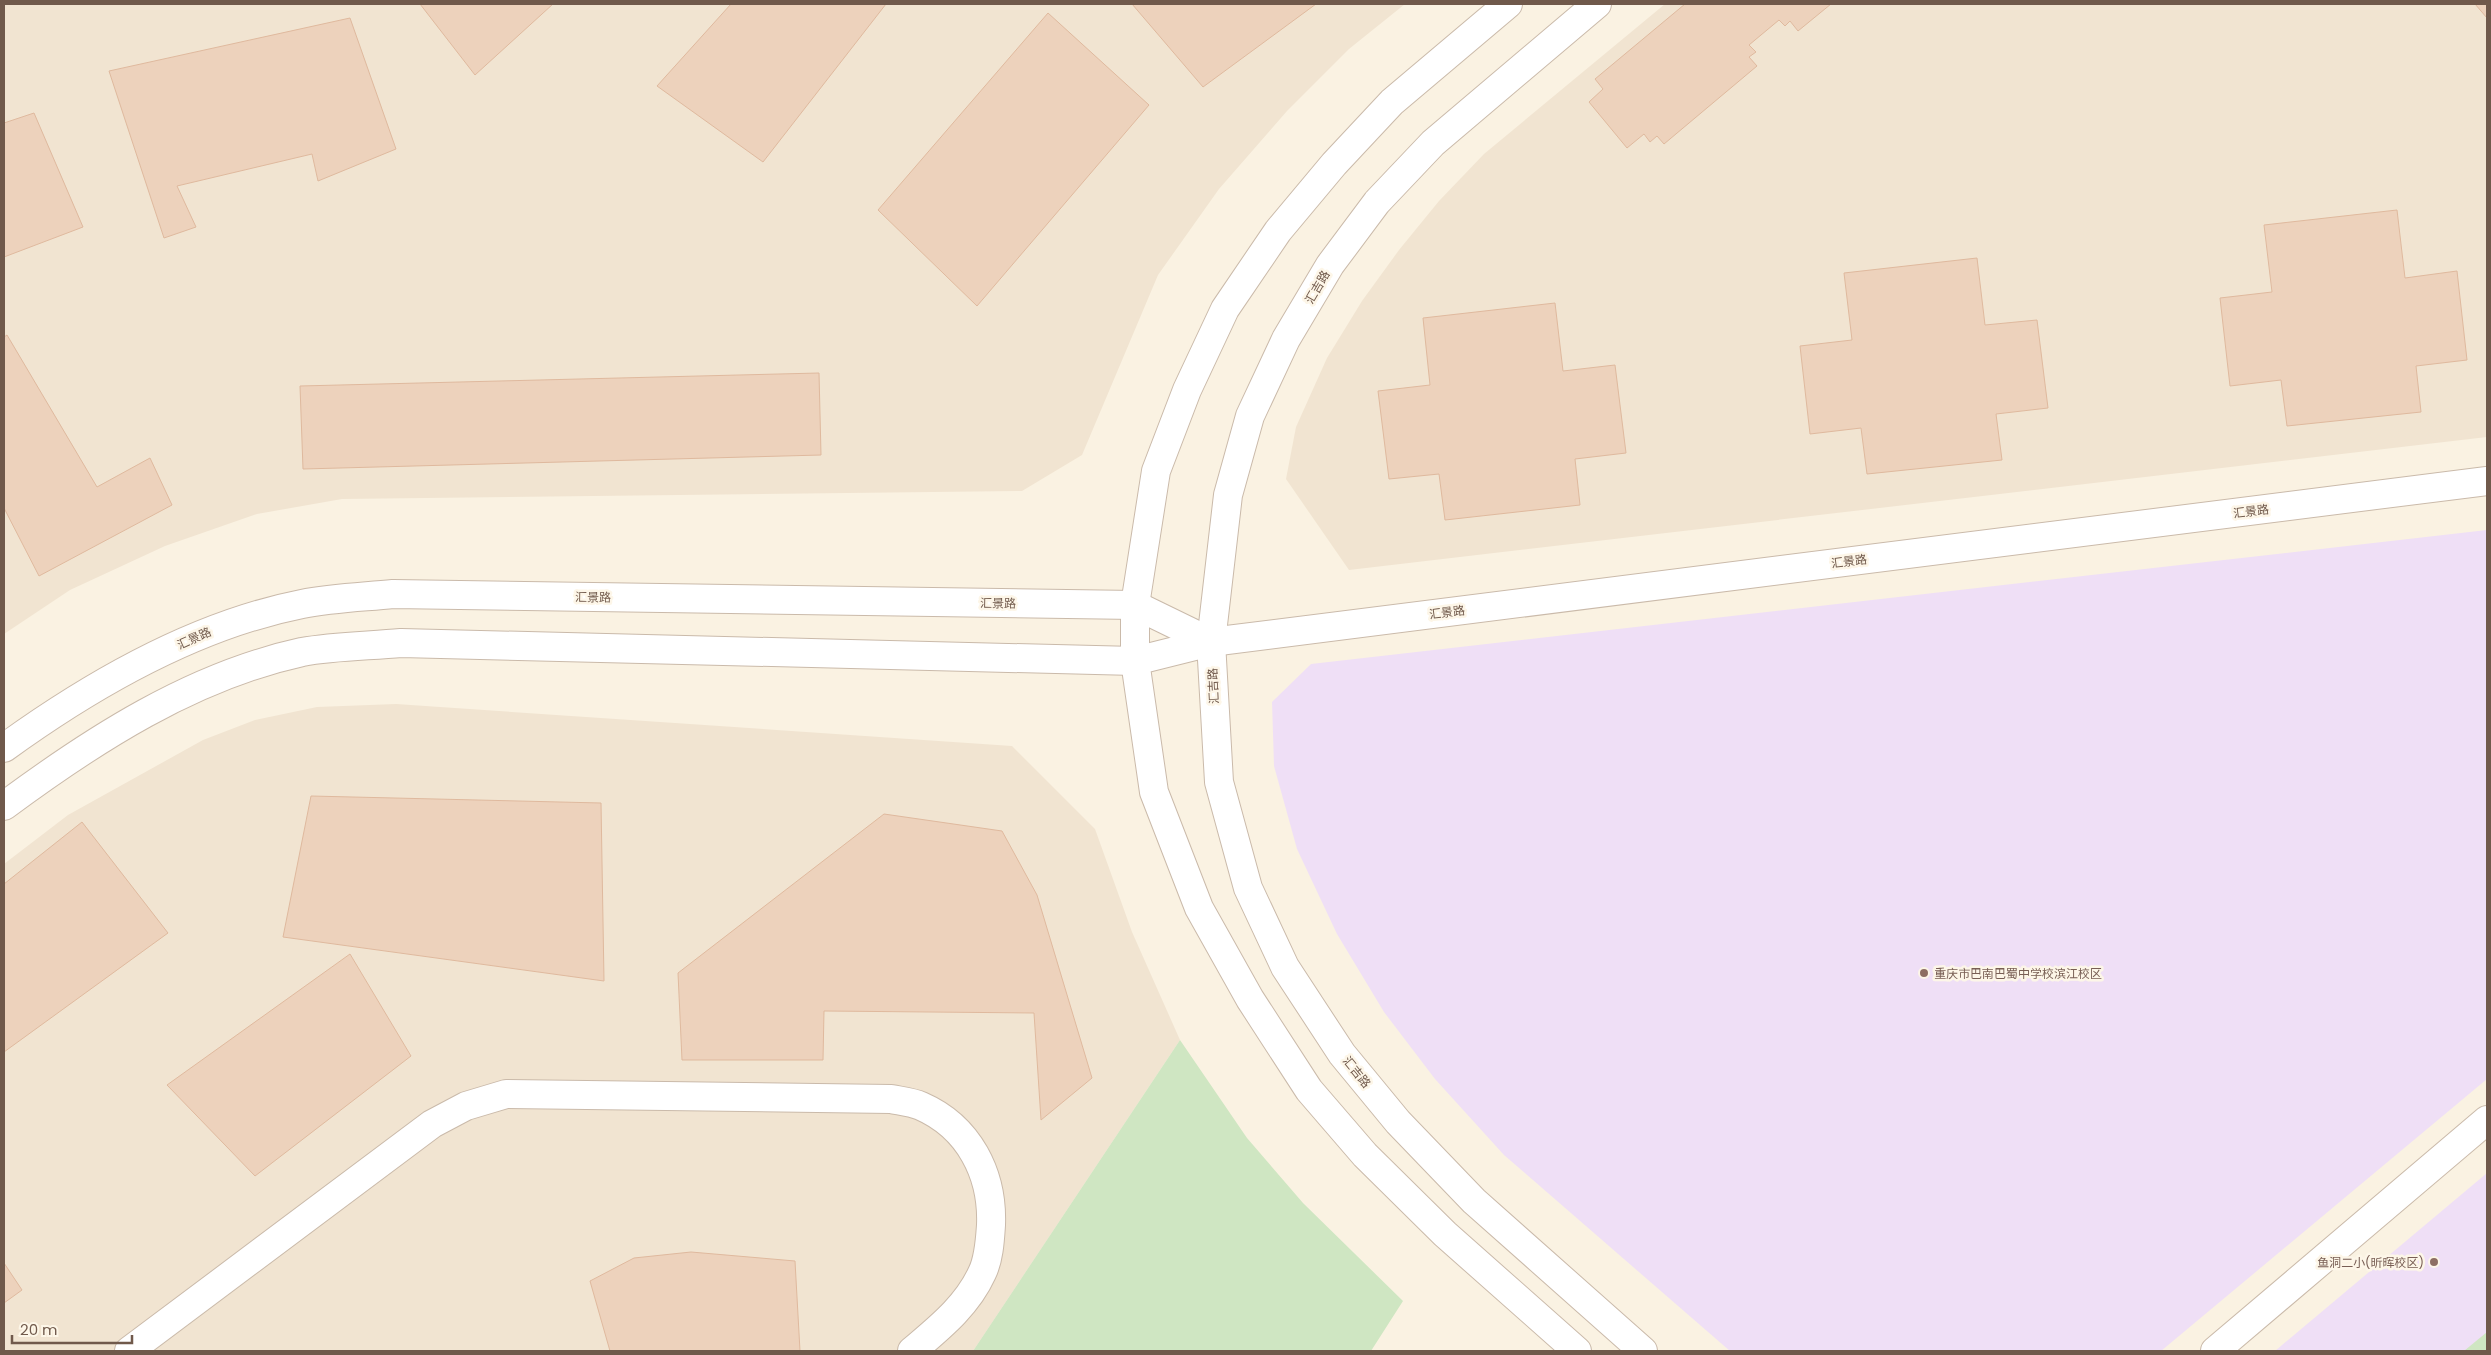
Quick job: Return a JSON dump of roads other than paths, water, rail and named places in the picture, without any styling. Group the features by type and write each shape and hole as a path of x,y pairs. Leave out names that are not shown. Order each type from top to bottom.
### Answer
{"street":[{"path":"1508,4 1392,102 1334,164 1278,232 1225,309 1187,390 1156,471 1135,605 1135,661 1154,792 1199,908 1250,999 1309,1090 1365,1155 1445,1234 1576,1351"},
{"name":"汇吉路","path":"1597,4 1433,143 1377,202 1330,265 1286,339 1250,416 1228,496 1211,642 1219,782 1248,888 1285,966 1342,1054 1398,1122 1474,1202 1643,1351"},
{"name":"汇景路","path":"4,806 38,780 144,713 224,675 303,652 401,643 1135,661 1211,642 2487,481"},
{"name":"汇景路","path":"4,748 116,674 215,629 302,604 393,594 1135,605 1211,642"},
{"path":"129,1351 432,1124 466,1106 506,1094 891,1099 919,1105 942,1117 966,1138 985,1173 992,1205 990,1242 983,1272 968,1298 948,1320 912,1351"},
{"path":"2215,1351 2487,1120"}],"place":[{"name":"重庆市巴南巴蜀中学校滨江校区","path":"1924,973"},
{"name":"鱼洞二小(昕晖校区)","path":"2434,1262"}]}
